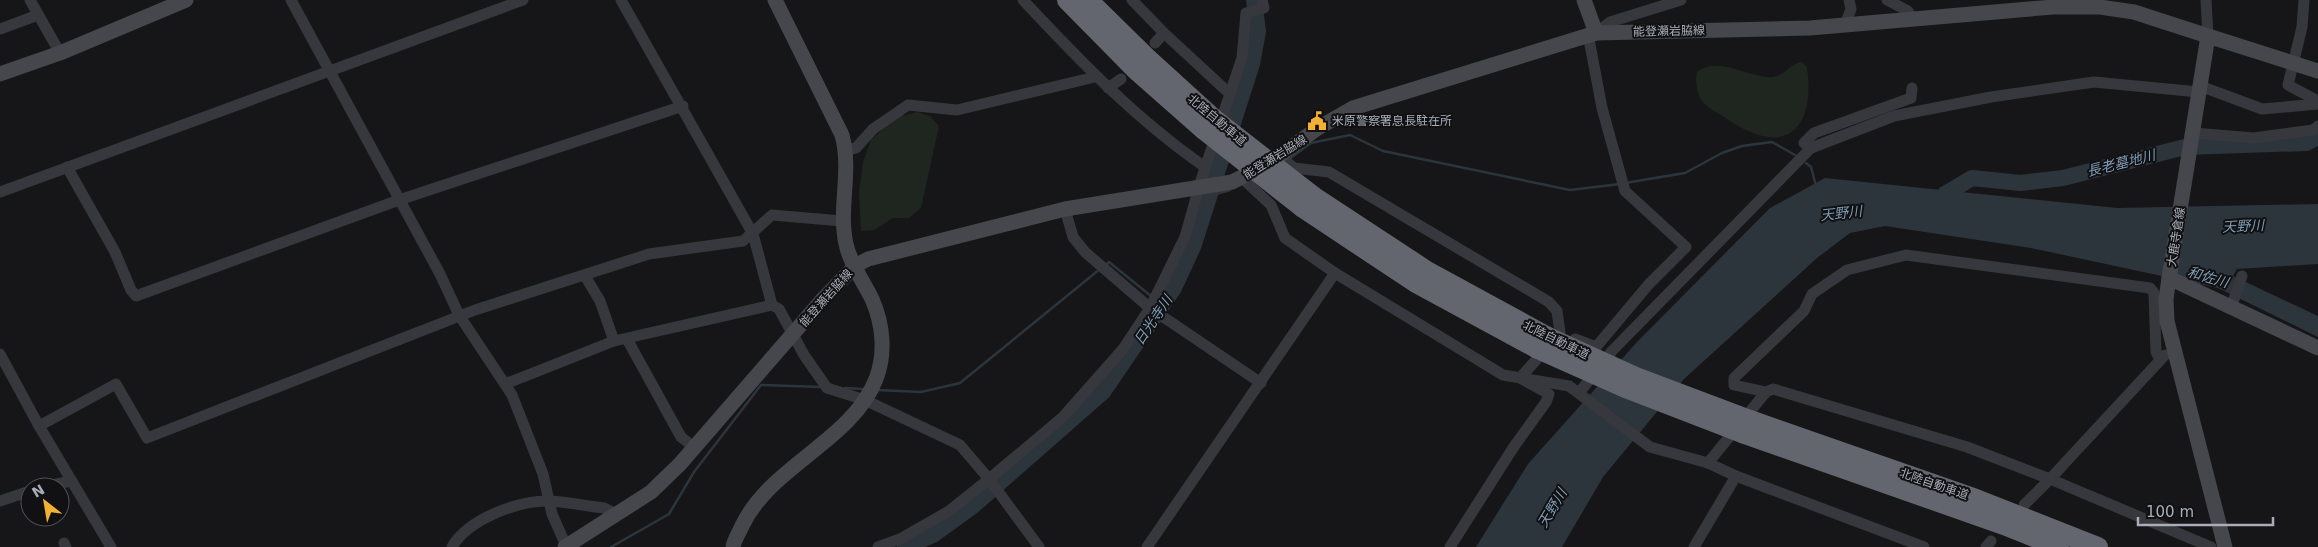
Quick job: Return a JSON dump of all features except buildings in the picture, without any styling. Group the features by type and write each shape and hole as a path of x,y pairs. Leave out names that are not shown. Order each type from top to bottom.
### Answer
{"highway":[{"name":"北陸自動車道","path":"1067,0 1136,70 1416,283 1548,339 1628,389 1976,498 2098,547"},
{"name":"北陸自動車道","path":"1088,0 1147,58 1209,124"},
{"name":"北陸自動車道","path":"1746,427 2059,547"}],"main road":[{"path":"0,74 60,53 186,0"},
{"path":"733,547 745,519 760,499 779,479 846,422 865,400 876,380 882,357 882,338 872,300 846,245 842,221 846,150 839,125 775,0"},
{"path":"1584,0 1592,33"},
{"name":"能登瀬岩脇線","path":"564,544 615,517 652,492 695,448 855,266 868,258 1065,209 1202,187 1242,178 1280,156 1318,128 1353,108 1592,33 1810,28 2052,4 2099,3 2133,6 2208,36"},
{"path":"2208,36 2318,71"},
{"name":"大鹿寺倉線","path":"2208,36 2166,299 2167,321 2173,348 2225,547"},
{"path":"2170,275 2318,348"}],"street":[{"path":"30,0 60,53"},
{"path":"291,0 440,274 459,316 512,395 543,474 549,501 564,544"},
{"path":"0,192 523,0"},
{"path":"622,0 753,234 772,305"},
{"path":"1023,0 1095,77 1175,146 1205,167"},
{"path":"1132,0 1164,34 1230,94"},
{"path":"1548,339 1596,347 1649,284 1686,246 1625,191 1602,108 1592,33 1610,22 1681,0"},
{"path":"1846,25 1851,9 1849,0"},
{"path":"1887,0 1908,11 1911,18"},
{"path":"2206,0 2208,36"},
{"path":"2304,0 2302,27 2288,85 2318,102"},
{"path":"878,547 900,539 948,511 990,481 1064,417 1123,349 1150,308 1185,237 1202,187 1205,167 1242,58 1246,13 1261,5"},
{"path":"0,28 38,15"},
{"path":"1155,43 1164,34"},
{"path":"846,150 856,148 872,129 908,105 957,110 1095,77"},
{"path":"1108,88 1121,79"},
{"path":"1578,393 1612,351 1811,148 1894,116 2094,82 2200,89 2262,109 2318,102"},
{"path":"1811,148 1804,143 1814,133 1910,98 1912,88"},
{"path":"67,167 115,252 131,290 136,296 399,200 683,106"},
{"path":"2193,133 2254,138 2312,130 2318,126"},
{"path":"1280,156 1294,168 1329,172 1549,302 1558,311 1548,339 1520,378"},
{"path":"1242,178 1271,205 1285,238 1336,273 1502,375 1569,386 1650,448 1708,463 1736,476 1924,547"},
{"path":"1065,209 1073,237 1085,252 1150,308 1261,383"},
{"path":"39,426 116,384 147,438 459,316 648,254 743,241 772,215 842,221"},
{"path":"1766,392 1734,385 1734,378 1804,311 1812,294 1847,270 1906,255 2150,288 2154,293 2156,352 2160,359"},
{"path":"1147,547 1336,273"},
{"path":"585,276 600,301 614,341"},
{"path":"2232,304 2242,276"},
{"path":"504,384 614,341 772,305 779,309 793,335 827,388 865,400 960,445 990,481 1038,547"},
{"path":"627,339 681,437 695,448"},
{"path":"2024,505 2160,359 2173,348"},
{"path":"0,354 39,426 111,547"},
{"path":"1450,547 1549,394 1520,378"},
{"path":"1708,463 1766,392 1773,389 1967,447 2050,479 2211,547"},
{"path":"1694,547 1736,476"},
{"path":"0,501 20,494"},
{"path":"452,547 457,538 472,526 497,512 549,501 604,508 612,512 615,517"}],"shaded area":[{"path":"1802,62 1807,67 1808,89 1806,108 1801,122 1792,132 1780,137 1765,136 1747,131 1707,106 1700,98 1696,79 1697,72 1705,68 1722,66 1759,76 1773,77"},
{"path":"917,112 930,116 939,126 921,208 909,218 893,218 874,230 861,231 859,193 863,162 871,140 894,118"}],"water":[{"path":"1825,178 2117,208 2318,204 2318,264 2237,269 2233,276 2318,316 2318,337 2218,288 2031,248 1885,226 1850,233 1817,258 1684,379 1603,477 1562,547 1476,547 1528,464 1637,342 1770,208"}],"waterway":[{"name":"日光寺川","path":"905,547 933,535 973,506 1103,392 1174,288 1193,247 1252,64 1258,31 1254,0"},
{"path":"1289,159 1311,143 1350,135 1383,151 1570,190 1620,184"},
{"name":"長老墓地川","path":"1940,208 1945,194 1972,178 2020,183 2063,178 2185,147 2306,143 2318,137"},
{"path":"1625,183 1685,173 1722,153 1742,146 1772,142 1795,155"},
{"path":"1806,163 1811,167 1816,186"},
{"name":"日光寺川","path":"1199,199 1230,190"},
{"path":"1105,266 1109,262 1151,296 1152,294"},
{"path":"877,390 921,392 960,383 1100,269"},
{"path":"611,547 669,514 694,472 761,385 822,387"},
{"path":"845,388 864,389"}],"place":[{"name":"米原警察署息長駐在所","path":"1317,121"}],"water label":[{"name":"天野川","path":"1841,213"},
{"name":"天野川","path":"2243,226"},
{"name":"和佐川","path":"2208,277"},
{"name":"天野川","path":"1552,508"}]}
